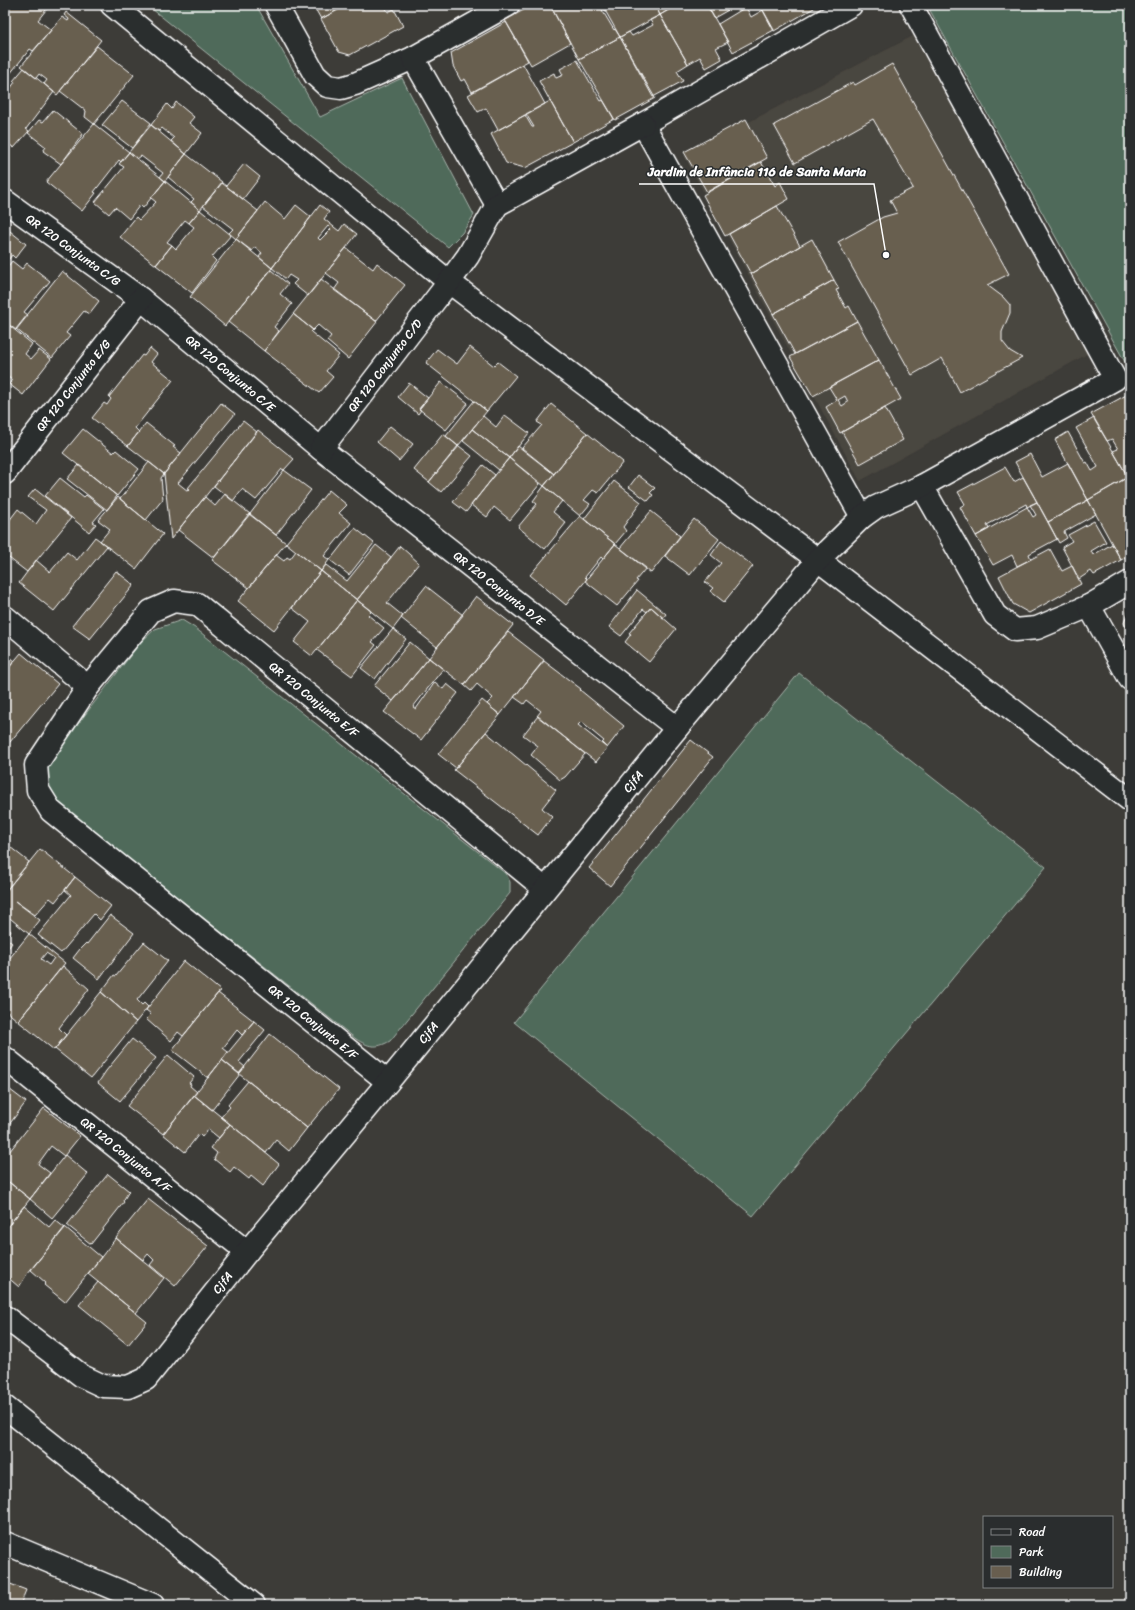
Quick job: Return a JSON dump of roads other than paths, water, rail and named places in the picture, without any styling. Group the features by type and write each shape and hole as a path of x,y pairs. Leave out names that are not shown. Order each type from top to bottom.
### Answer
{"street":[{"path":"112,5 449,282 818,560 1130,800"},
{"path":"276,5 315,75 328,86 341,88 355,84 412,58 508,5"},
{"path":"412,58 497,205 643,124 851,5"},
{"path":"911,5 1122,375"},
{"path":"643,124 862,517"},
{"name":"QR 120 Conjunto C/G","path":"5,201 141,299"},
{"name":"QR 120 Conjunto C/D","path":"321,449 468,256 497,205"},
{"name":"QR 120 Conjunto C/E","path":"141,299 321,449"},
{"name":"QR 120 Conjunto E/G","path":"5,472 141,299"},
{"name":"CjfA","path":"5,1317 82,1376 103,1386 128,1387 146,1379 247,1252 677,728 818,560 862,517 876,507 922,486 1122,375"},
{"name":"QR 120 Conjunto D/E","path":"321,449 677,728"},
{"path":"922,486 995,615 1015,630 1036,628 1089,606 1130,582"},
{"name":"QR 120 Conjunto E/F","path":"388,1082 51,811 38,790 36,765 88,687 151,611 174,601 197,604 545,889"},
{"path":"1089,606 1130,679"},
{"path":"5,617 88,687"},
{"name":"QR 120 Conjunto A/F","path":"5,1058 247,1252"},
{"path":"5,1407 254,1605"},
{"path":"5,1543 153,1605"}],"place":[{"name":"Jardim de Infância 116 de Santa Maria","path":"886,255"}]}
